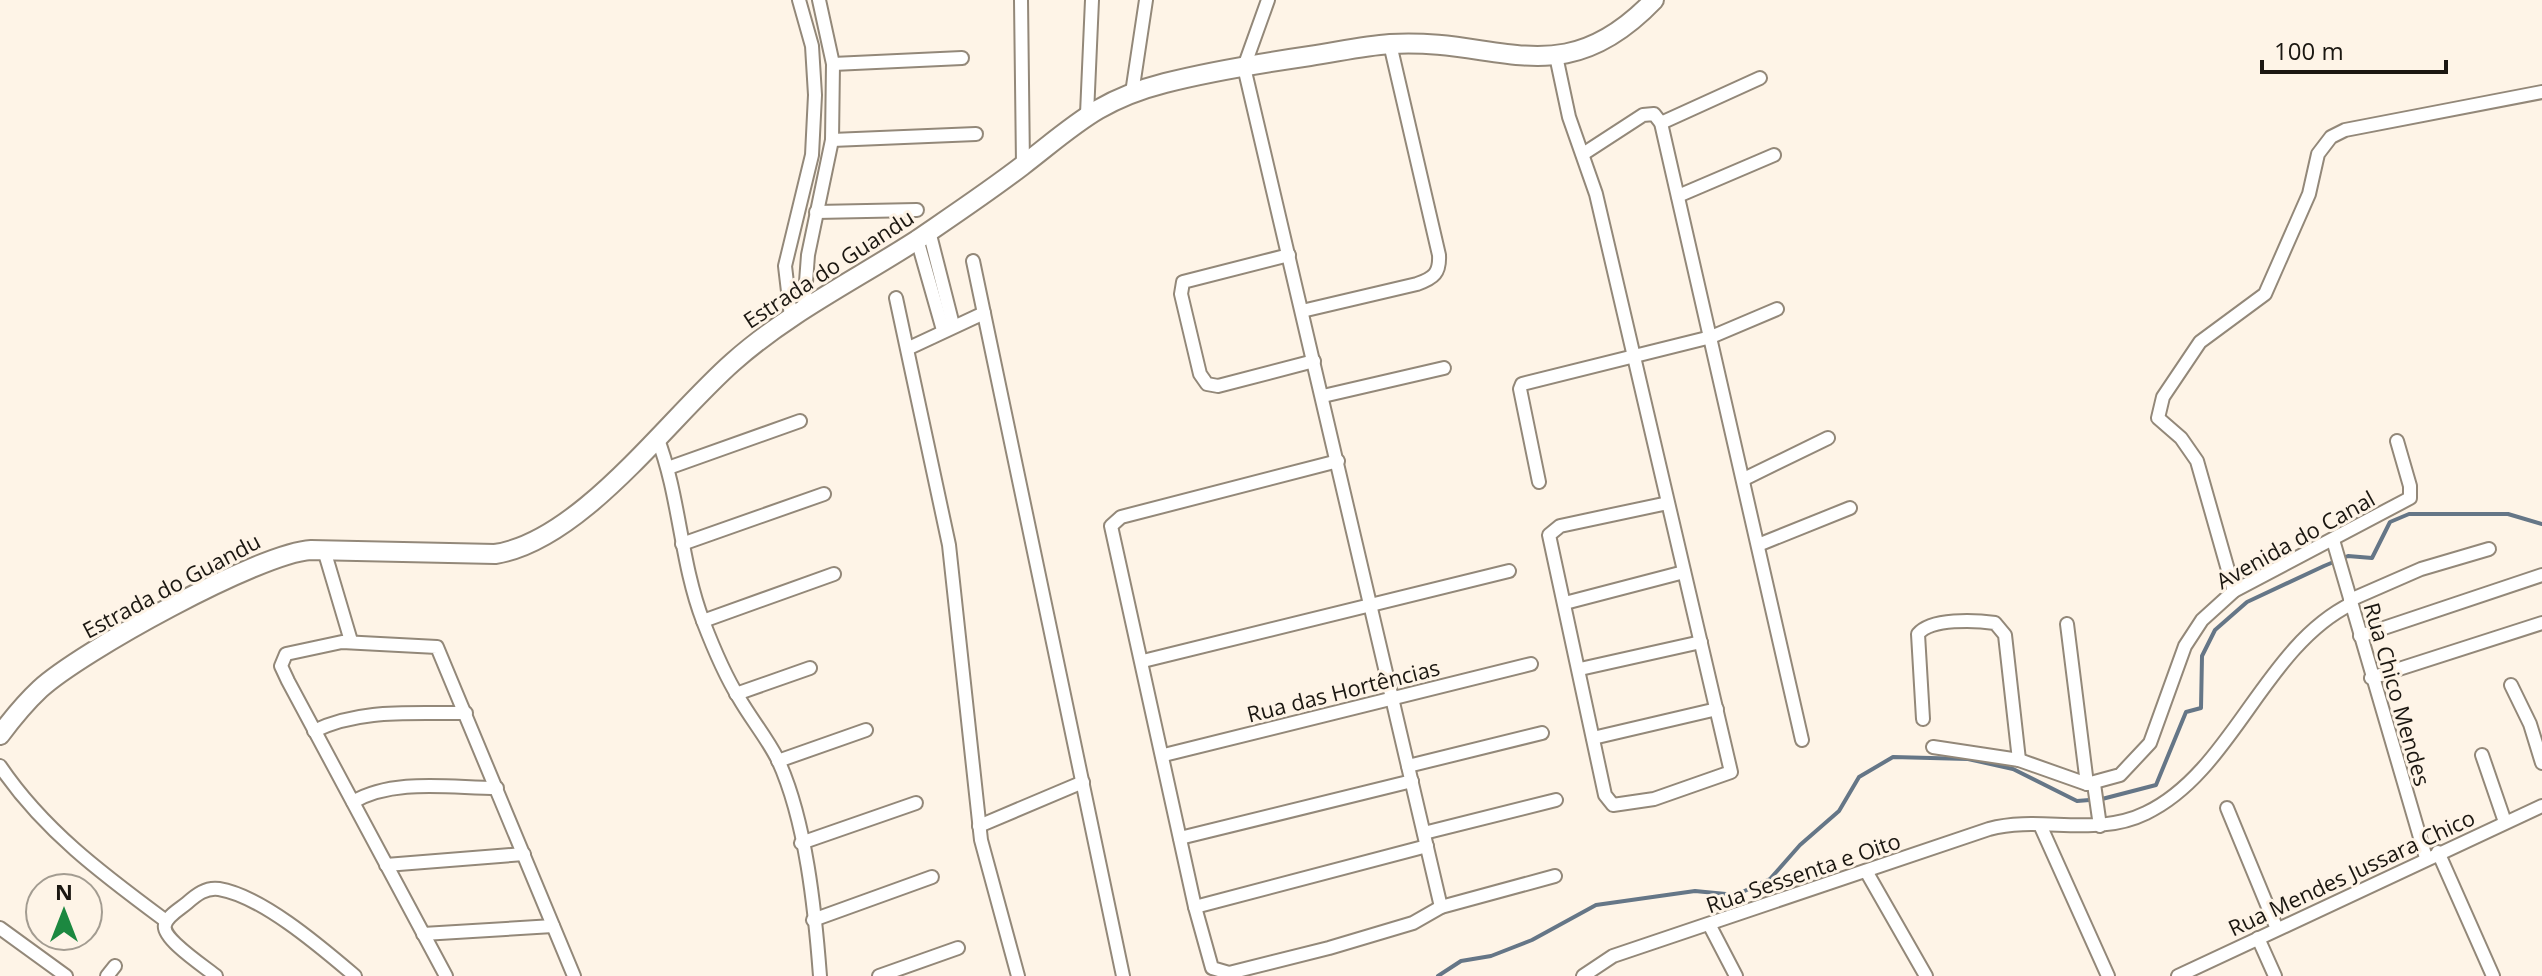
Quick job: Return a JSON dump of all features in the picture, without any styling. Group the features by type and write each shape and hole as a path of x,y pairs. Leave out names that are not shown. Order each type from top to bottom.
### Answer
{"street":[{"path":"798,313 785,266 812,155 815,95 812,46 799,0"},
{"path":"798,313 832,140 833,64 819,0"},
{"path":"1021,0 1023,165"},
{"path":"1087,114 1092,0"},
{"path":"1132,93 1146,0"},
{"path":"1268,0 1244,67 1441,907"},
{"name":"Estrada do Guandu","path":"0,735 41,688 157,616 270,559 303,550 486,554 520,549 562,526 731,364 798,313 923,235 1023,165 1087,114 1132,93 1244,67 1390,44 1427,43 1510,56 1556,56 1578,51 1621,30 1654,0"},
{"path":"1302,311 1417,284 1431,279 1438,270 1439,255 1390,44"},
{"path":"1556,56 1569,117 1583,154 1634,355 1717,709 1729,775 1654,799 1621,805 1609,803 1549,541 1551,531 1668,503"},
{"path":"833,64 962,58"},
{"path":"1661,123 1760,78"},
{"path":"2234,591 2197,461 2181,438 2163,425 2157,414 2159,405 2187,358 2209,334 2265,294 2309,194 2318,154 2331,137 2372,125 2542,92"},
{"path":"1583,154 1643,115 1654,114 1661,123 1802,740"},
{"path":"832,140 976,134"},
{"path":"1678,196 1774,155"},
{"path":"816,212 917,210"},
{"path":"923,235 948,328"},
{"path":"1289,255 1188,280 1181,285 1200,374 1207,384 1218,386 1314,361"},
{"path":"973,261 1123,976"},
{"path":"896,298 949,545 979,826 990,882 1018,976"},
{"path":"1539,482 1521,386 1711,337 1777,309"},
{"path":"909,348 984,313"},
{"path":"1323,396 1444,368"},
{"path":"668,468 800,421"},
{"path":"657,437 668,468 682,544 703,621 736,694 778,761 801,843 820,976"},
{"path":"1744,479 1828,438"},
{"name":"Avenida do Canal","path":"2092,787 2120,775 2145,753 2185,646 2202,620 2234,591 2334,545 2410,498 2411,490 2397,441"},
{"path":"1338,461 1116,519 1111,533 1143,661 1195,907 1212,968 1229,973 1413,923 1441,907 1555,876"},
{"path":"682,544 824,494"},
{"path":"1758,545 1850,508"},
{"name":"Rua Chico Mendes","path":"2334,545 2371,678 2432,855 2493,976"},
{"path":"2350,602 2421,569 2489,549"},
{"path":"324,550 351,641"},
{"path":"1143,661 1370,602 1509,571"},
{"path":"1565,603 1684,572"},
{"path":"703,621 834,574"},
{"path":"2360,636 2542,575"},
{"name":"Rua Sessenta e Oito","path":"1583,976 1613,956 1710,926 2000,826 2041,827 2100,822 2149,812 2205,763 2310,635 2328,617 2350,602"},
{"path":"1923,719 1918,634 1923,627 1995,623 2005,635 2019,760"},
{"path":"2371,678 2542,623"},
{"path":"2067,624 2100,822"},
{"path":"446,976 288,681 281,666 286,654 351,641 434,645 439,650 574,976"},
{"path":"1580,669 1701,642"},
{"name":"Rua das Hortências","path":"1164,755 1531,664"},
{"path":"736,694 810,668"},
{"path":"2511,685 2530,724 2542,763"},
{"path":"1593,738 1717,709"},
{"path":"314,731 334,721 363,715 466,713"},
{"path":"778,761 866,730"},
{"path":"1408,766 1542,733"},
{"path":"1933,747 2019,760 2092,787"},
{"path":"2482,755 2505,822"},
{"path":"0,766 20,795 53,832 89,864 166,921"},
{"path":"1180,838 1412,781"},
{"path":"979,826 1083,782"},
{"path":"353,802 388,789 497,788"},
{"path":"1195,907 1556,800"},
{"path":"801,843 916,803"},
{"name":"Rua Mendes Jussara Chico","path":"2178,976 2542,806"},
{"path":"2227,808 2277,929"},
{"path":"2041,827 2108,976"},
{"path":"386,865 524,854"},
{"path":"1866,871 1926,976"},
{"path":"813,920 932,877"},
{"path":"216,976 165,933 166,921 205,890 228,891 269,912 355,976"},
{"path":"423,934 553,926"},
{"path":"1710,926 1736,976"},
{"path":"0,928 66,976"},
{"path":"2258,938 2275,976"},
{"path":"879,976 958,948"}],"waterway":[{"path":"1438,976 1461,961 1491,956 1532,940 1596,905 1695,891 1736,895 1770,879 1800,845 1839,811 1859,777 1893,757 1968,759 2013,769 2077,801 2102,799 2156,785 2186,712 2201,708 2202,656 2215,630 2247,602 2348,556 2372,558 2390,522 2409,514 2508,514 2542,524"}]}
